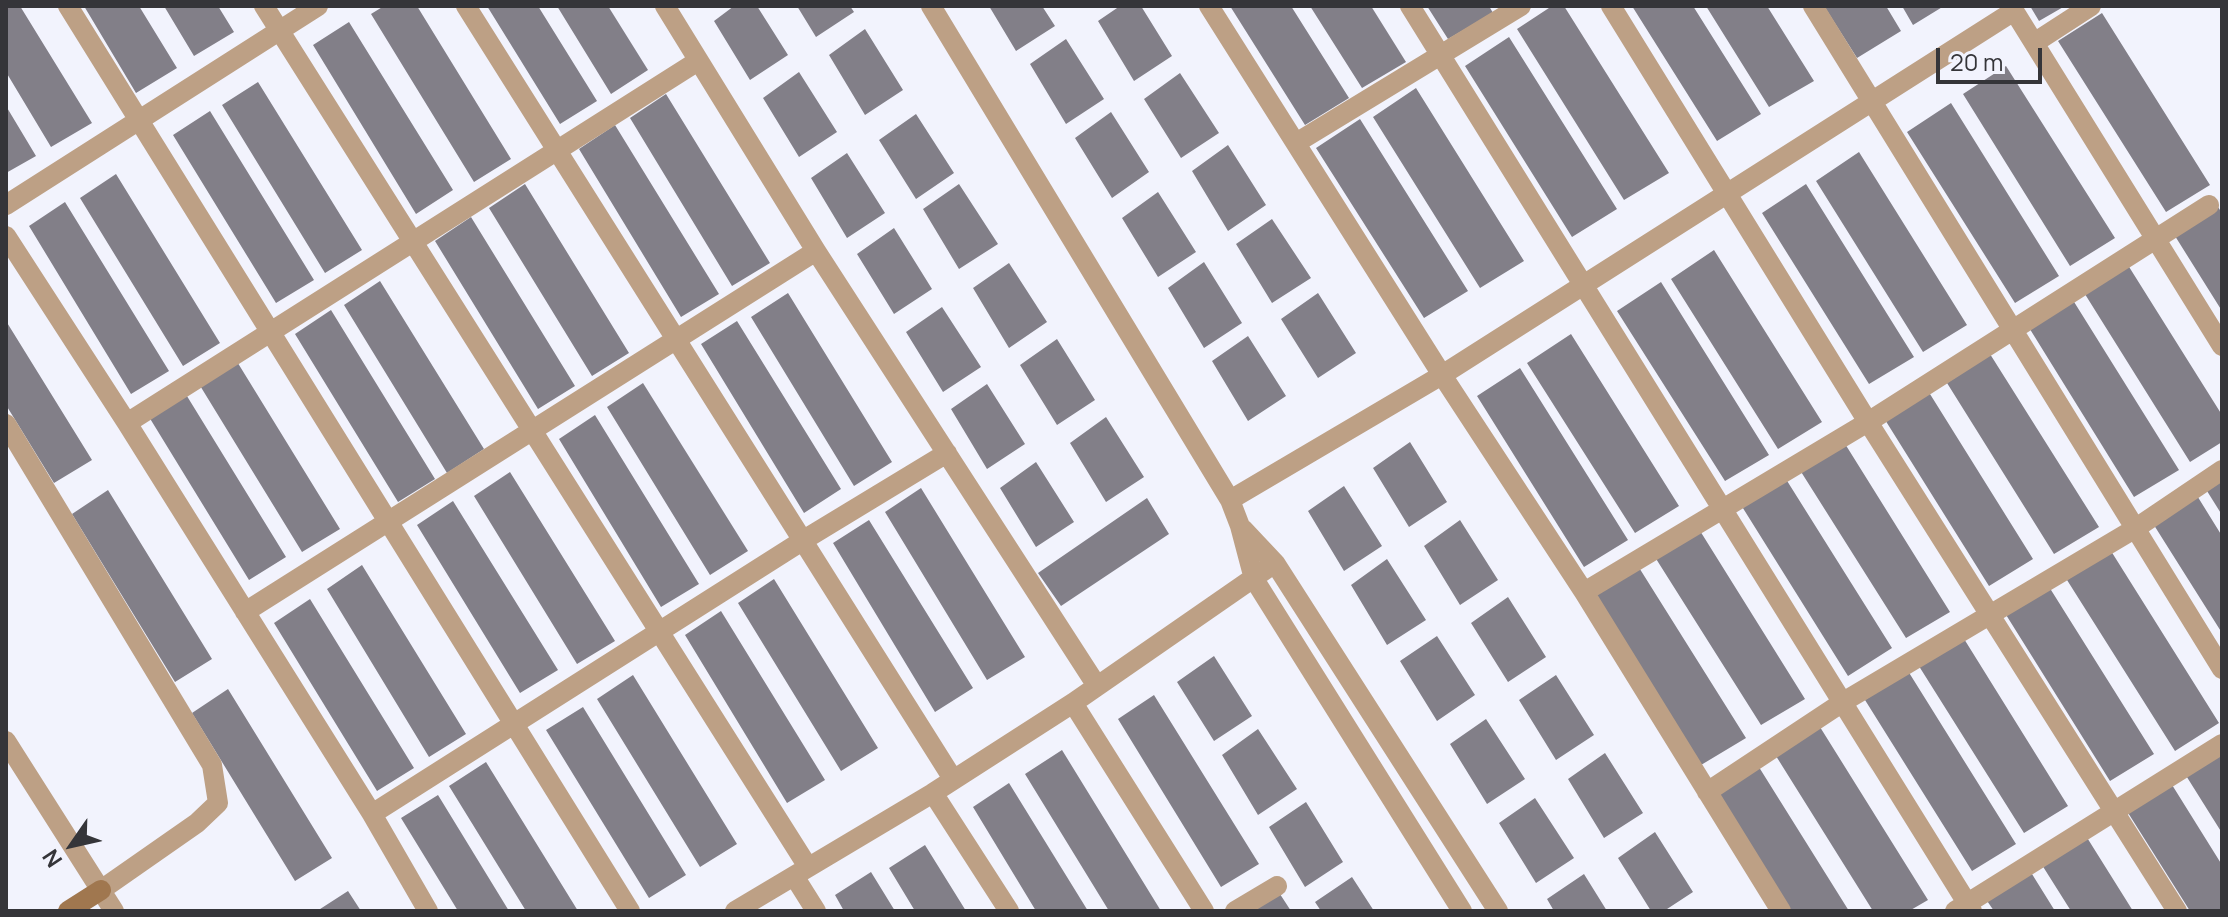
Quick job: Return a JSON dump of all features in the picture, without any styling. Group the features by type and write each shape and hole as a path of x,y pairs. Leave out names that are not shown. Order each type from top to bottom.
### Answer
{"street":[{"path":"68,6 630,911"},
{"path":"264,6 660,632 801,872 816,911"},
{"path":"6,205 318,6"},
{"path":"466,6 953,779"},
{"path":"665,6 816,251 1097,686"},
{"path":"931,6 1230,500 1254,579 1462,911"},
{"path":"1209,6 1442,375 1584,592 1781,911"},
{"path":"1410,6 1843,702 1965,908 2222,744"},
{"path":"1296,143 1521,6"},
{"path":"1611,6 1868,422 2177,911"},
{"path":"1813,6 2222,669"},
{"path":"2034,43 2091,6"},
{"path":"1230,500 1442,375 2013,9 2222,346"},
{"path":"127,423 698,61"},
{"path":"1584,592 1868,422 2209,205"},
{"path":"6,236 372,814 428,911"},
{"path":"245,612 816,251"},
{"path":"6,424 212,765 218,803 197,823 68,911"},
{"path":"372,814 802,541 947,453"},
{"path":"1707,792 1843,702 2136,528 2222,470"},
{"path":"1240,526 1275,563 1498,911"},
{"path":"735,911 933,793 1073,703 1275,563"},
{"path":"1073,703 1204,911"},
{"path":"6,741 114,911"},
{"path":"933,793 1009,911"},
{"path":"1235,911 1277,886"}],"building":[{"path":"6,6 20,6 92,123 51,147 6,72"},
{"path":"84,6 139,6 177,68 136,93"},
{"path":"164,6 218,6 234,32 194,56"},
{"path":"384,6 417,6 511,159 474,182 371,14"},
{"path":"487,6 538,6 597,101 560,124"},
{"path":"557,6 608,6 648,70 611,94"},
{"path":"734,6 757,6 788,55 750,80 714,21"},
{"path":"797,6 850,6 854,12 816,37"},
{"path":"989,6 1042,6 1055,26 1016,51"},
{"path":"1120,6 1141,6 1172,56 1134,81 1098,21"},
{"path":"1230,6 1291,6 1349,98 1305,125"},
{"path":"1310,6 1371,6 1406,62 1362,88"},
{"path":"1427,6 1489,6 1493,13 1448,39"},
{"path":"1552,6 1564,6 1669,173 1624,200 1517,29"},
{"path":"1632,6 1693,6 1761,114 1717,141"},
{"path":"1706,6 1767,6 1814,81 1769,107"},
{"path":"1824,6 1886,6 1901,31 1857,58"},
{"path":"1902,6 1944,6 1913,25"},
{"path":"2030,6 2065,6 2039,21"},
{"path":"2102,13 2210,185 2166,212 2058,41"},
{"path":"349,22 453,190 416,214 313,45"},
{"path":"865,29 903,90 865,115 829,55"},
{"path":"1509,37 1617,209 1572,237 1465,66"},
{"path":"1066,39 1104,99 1066,124 1030,64"},
{"path":"2006,66 2115,238 2070,266 1963,94"},
{"path":"799,72 837,132 799,157 763,98"},
{"path":"1180,73 1219,133 1181,158 1144,99"},
{"path":"258,82 362,250 325,273 222,105"},
{"path":"1416,88 1524,261 1480,288 1373,117"},
{"path":"666,94 770,263 732,286 630,118"},
{"path":"1951,103 2059,276 2015,303 1907,132"},
{"path":"6,106 36,156 6,173"},
{"path":"210,111 314,280 276,303 173,135"},
{"path":"1111,112 1149,172 1112,198 1075,138"},
{"path":"916,114 954,173 916,199 879,140"},
{"path":"1360,119 1468,291 1424,318 1316,148"},
{"path":"615,125 719,294 681,317 579,149"},
{"path":"1228,145 1266,205 1228,231 1192,171"},
{"path":"1859,152 1967,325 1923,352 1816,181"},
{"path":"847,153 885,213 847,238 811,178"},
{"path":"116,174 220,343 183,366 80,198"},
{"path":"525,184 629,353 592,376 489,208"},
{"path":"959,184 998,244 959,269 923,209"},
{"path":"1806,184 1914,357 1869,384 1762,213"},
{"path":"1158,192 1196,252 1158,277 1122,218"},
{"path":"65,202 169,371 131,394 29,226"},
{"path":"2218,207 2222,213 2222,311 2175,236"},
{"path":"471,217 575,386 538,409 435,241"},
{"path":"1272,219 1311,278 1272,303 1236,244"},
{"path":"894,228 932,289 894,314 857,254"},
{"path":"1714,250 1822,422 1778,449 1671,279"},
{"path":"1204,262 1242,323 1204,348 1168,288"},
{"path":"2126,262 2222,415 2222,442 2190,462 2083,291"},
{"path":"1009,263 1047,322 1009,348 973,288"},
{"path":"380,281 484,449 447,473 344,305"},
{"path":"1661,282 1769,455 1725,481 1617,311"},
{"path":"788,293 892,462 854,486 751,317"},
{"path":"1318,293 1356,353 1318,378 1281,319"},
{"path":"2071,297 2179,470 2134,497 2028,326"},
{"path":"942,307 981,367 943,392 906,332"},
{"path":"331,310 435,479 398,502 295,334"},
{"path":"6,321 92,460 54,483 6,405"},
{"path":"737,321 841,489 804,513 701,344"},
{"path":"1571,334 1679,506 1635,533 1527,363"},
{"path":"1248,336 1286,396 1248,421 1212,361"},
{"path":"1057,339 1095,400 1057,425 1020,365"},
{"path":"1990,354 2099,527 2054,554 1947,383"},
{"path":"236,360 340,529 302,552 199,384"},
{"path":"1520,368 1628,540 1584,567 1477,396"},
{"path":"643,383 748,551 710,575 607,407"},
{"path":"987,384 1025,444 987,469 951,409"},
{"path":"1925,386 2033,559 1989,586 1882,415"},
{"path":"182,388 286,557 249,580 146,412"},
{"path":"595,415 699,584 661,607 559,439"},
{"path":"1106,417 1144,477 1106,502 1070,443"},
{"path":"1842,439 1950,612 1906,638 1798,467"},
{"path":"1410,442 1447,502 1409,527 1373,468"},
{"path":"1036,462 1074,522 1036,547 1000,488"},
{"path":"510,472 615,641 577,664 474,496"},
{"path":"1784,476 1892,648 1848,676 1741,505"},
{"path":"2222,481 2222,515 2207,491"},
{"path":"1344,486 1382,546 1344,571 1308,511"},
{"path":"921,488 1025,657 987,680 885,512"},
{"path":"108,490 212,659 175,682 72,514"},
{"path":"2196,494 2222,536 2222,633 2152,522"},
{"path":"1147,498 1169,534 1061,606 1038,573"},
{"path":"453,501 558,670 520,693 417,525"},
{"path":"869,520 973,688 935,712 833,543"},
{"path":"1460,520 1498,580 1460,605 1424,546"},
{"path":"1697,526 1805,699 1761,725 1653,554"},
{"path":"2111,551 2219,723 2175,751 2067,580"},
{"path":"1387,559 1426,620 1387,645 1351,585"},
{"path":"362,565 466,734 429,757 327,589"},
{"path":"1638,566 1746,738 1701,765 1594,594"},
{"path":"774,579 878,748 841,771 738,603"},
{"path":"2046,582 2154,754 2110,781 2003,610"},
{"path":"1508,597 1546,657 1508,682 1471,623"},
{"path":"310,599 414,768 377,791 274,623"},
{"path":"721,611 825,780 787,803 685,635"},
{"path":"1961,634 2068,806 2024,833 1917,663"},
{"path":"1437,636 1475,695 1437,721 1400,661"},
{"path":"1214,656 1252,716 1214,741 1177,682"},
{"path":"1908,671 2016,844 1972,871 1865,700"},
{"path":"633,675 737,844 700,867 597,699"},
{"path":"1556,675 1594,735 1556,760 1519,700"},
{"path":"228,689 332,858 295,881 192,713"},
{"path":"1154,695 1259,864 1221,887 1118,719"},
{"path":"583,707 686,875 649,898 546,730"},
{"path":"1486,719 1525,779 1487,804 1450,744"},
{"path":"1820,727 1928,900 1909,911 1873,911 1776,756"},
{"path":"1258,729 1297,789 1258,815 1222,755"},
{"path":"2222,749 2222,833 2185,774"},
{"path":"1062,750 1161,911 1109,911 1025,774"},
{"path":"1605,753 1643,813 1604,838 1568,779"},
{"path":"486,762 578,911 526,911 449,786"},
{"path":"1757,764 1849,911 1788,911 1713,793"},
{"path":"2169,780 2222,865 2222,911 2190,911 2125,808"},
{"path":"1009,783 1088,911 1036,911 973,807"},
{"path":"438,795 509,911 458,911 401,818"},
{"path":"1535,798 1574,858 1536,883 1499,823"},
{"path":"1306,802 1343,862 1305,887 1269,827"},
{"path":"1655,832 1693,892 1664,911 1651,911 1618,858"},
{"path":"2086,836 2133,911 2071,911 2042,865"},
{"path":"925,845 966,911 915,911 889,868"},
{"path":"2027,866 2055,911 1994,911 1983,895"},
{"path":"871,872 895,911 844,911 835,895"},
{"path":"1584,874 1607,911 1554,911 1547,899"},
{"path":"1352,877 1374,911 1321,911 1315,902"},
{"path":"348,891 361,911 317,911"},
{"path":"1278,891 1291,911 1248,911"}]}
